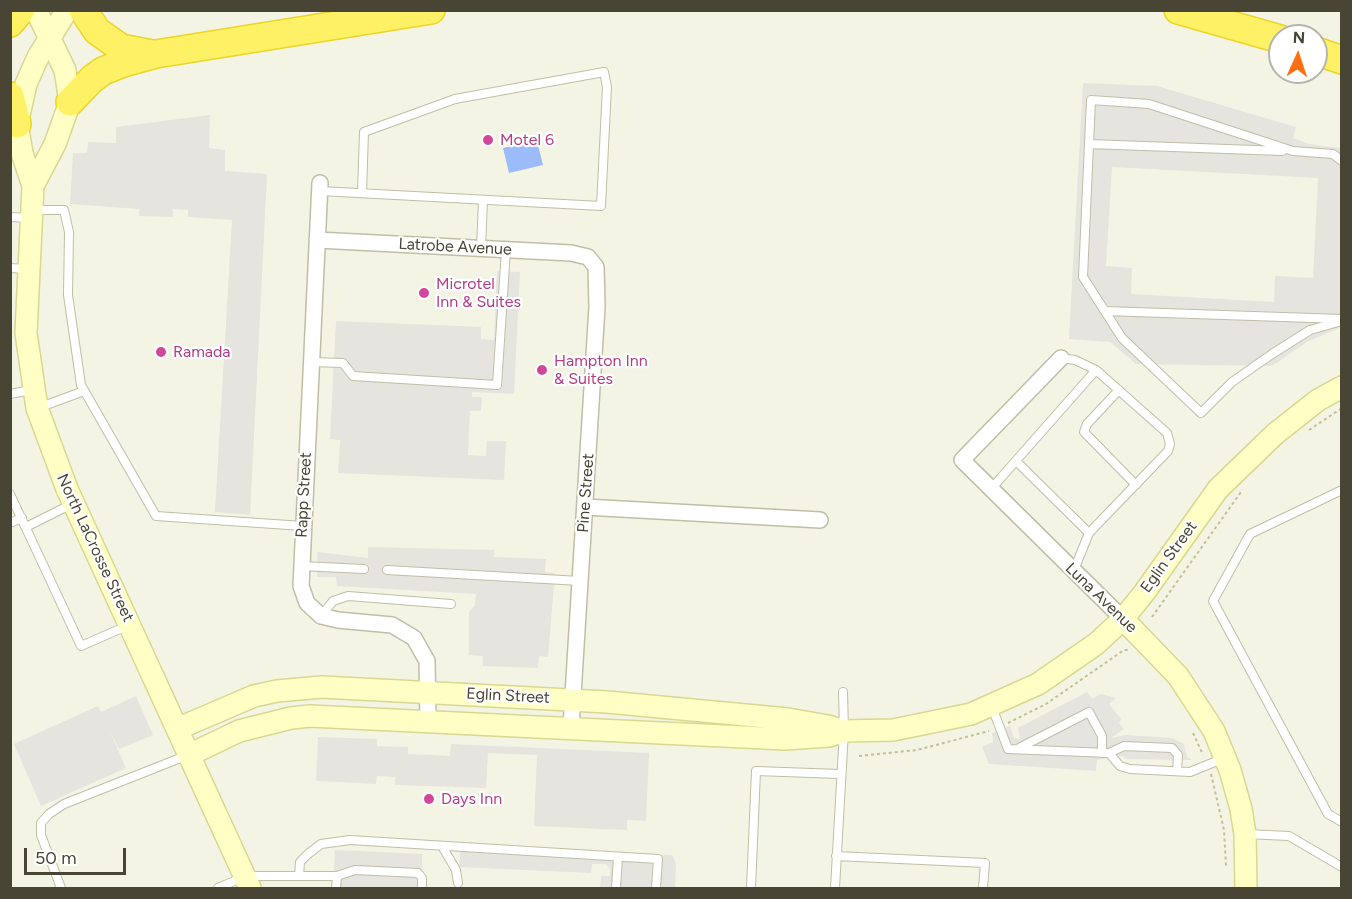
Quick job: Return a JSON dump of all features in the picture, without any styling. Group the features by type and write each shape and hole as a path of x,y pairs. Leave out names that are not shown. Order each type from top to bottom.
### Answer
{"highway":[{"path":"10,24 21,10"},
{"path":"83,10 97,31 121,48 156,54"},
{"path":"70,102 103,70 156,54 431,10"},
{"path":"1178,10 1268,36"},
{"path":"10,96 17,124"}],"street":[{"name":"North LaCrosse Street","path":"36,10 65,70 70,102 55,144 33,186 25,215 19,268 35,399 50,449 248,882"},
{"name":"North LaCrosse Street","path":"33,186 22,153 17,124 26,84 67,10"},
{"name":"Rapp Street","path":"320,187 301,566 303,596 313,610 321,616"},
{"name":"Latrobe Avenue","path":"317,240 571,253 591,260"},
{"name":"Pine Street","path":"571,727 598,283 591,260"},
{"name":"Luna Avenue","path":"1061,358 962,460 1073,572 1165,660 1192,694 1226,757 1236,788 1245,834 1246,888"},
{"name":"Eglin Street","path":"189,755 239,731 291,718 327,715 785,739 819,737 844,731 919,727 992,706 1058,673 1123,619 1218,489 1275,434 1318,400 1341,387"},
{"path":"585,507 820,520"},
{"path":"321,616 338,620 382,623 408,632 424,653 428,719"},
{"name":"Eglin Street","path":"177,729 236,703 277,691 322,687 573,699 788,719 844,731"}],"lane":[{"path":"320,187 362,193 602,206 607,87 604,72 455,99 364,132 362,193"},
{"path":"1293,151 1149,104 1090,99 1083,277 1122,338 1202,413 1232,382 1272,354 1310,330 1341,320"},
{"path":"1089,144 1293,151 1333,154 1341,161"},
{"path":"480,249 483,200"},
{"path":"25,215 64,210 69,232 68,295 84,391 156,516 303,526"},
{"path":"311,362 343,363 353,376 497,385 506,250"},
{"path":"1105,311 1341,320"},
{"path":"1061,358 1075,360 1096,370 1167,433 1170,444 1168,451 1089,533 1073,572"},
{"path":"991,489 1096,370"},
{"path":"1119,390 1087,423 1084,432 1136,485"},
{"path":"10,394 35,399 84,391"},
{"path":"1016,461 1089,533"},
{"path":"1341,490 1250,534 1213,601 1328,814 1341,822"},
{"path":"10,494 81,646 130,625"},
{"path":"26,527 74,503"},
{"path":"10,523 21,518"},
{"path":"301,566 364,569"},
{"path":"387,570 580,581"},
{"path":"321,616 333,601 348,596 451,604"},
{"path":"835,888 844,731 843,692"},
{"path":"992,706 1008,748 1106,753 1124,746 1172,748 1178,755 1177,771"},
{"path":"1017,749 1089,712 1102,736 1106,753 1120,766 1130,769 1190,772 1226,757"},
{"path":"61,888 41,835 41,823 49,814 64,804 189,755"},
{"path":"751,888 756,771 840,774"},
{"path":"1245,834 1265,833 1289,836 1341,867"},
{"path":"299,876 300,862 321,844 350,840 658,859 656,888"},
{"path":"442,846 456,870 458,883"},
{"path":"836,856 985,863 983,888"},
{"path":"616,888 618,857"},
{"path":"218,888 299,876 337,876 355,870 418,873 422,878 422,888"},
{"path":"336,888 337,876"}],"path":[{"path":"1306,432 1341,408"},
{"path":"1152,616 1244,488"}],"shaded area":[{"path":"1083,83 1157,86 1296,127 1293,138 1309,144 1341,148 1341,327 1307,342 1272,366 1136,364 1110,342 1069,339","holes":["1112,167 1318,178 1313,278 1275,276 1274,302 1131,294 1132,268 1106,266"]},
{"path":"210,115 209,148 225,150 225,171 267,174 250,515 215,512 232,220 188,217 188,210 173,209 173,217 139,216 139,209 70,204 73,153 87,153 88,142 116,143 116,127"},
{"path":"497,271 520,272 514,394 472,392 472,397 482,397 481,411 470,411 468,455 486,456 487,441 506,441 504,480 338,473 340,440 330,439 336,321 481,327 481,339 494,340"},
{"path":"368,547 494,550 494,557 546,559 545,572 555,573 548,657 539,656 538,668 483,666 483,656 469,655 469,612 475,605 476,594 337,586 336,577 317,577 317,552 368,558"},
{"path":"1087,692 1092,699 1101,694 1116,698 1109,704 1121,719 1119,723 1124,729 1111,738 1126,735 1172,738 1184,744 1187,757 1192,760 1127,759 1122,756 1097,760 1096,771 989,764 982,747 993,742 992,733 1010,726 1014,738 1020,739 1018,728"},
{"path":"136,696 153,735 119,749 109,729 126,768 41,806 14,744 98,706 101,712"},
{"path":"318,737 377,739 377,746 408,747 408,754 450,756 451,744 649,753 646,821 627,820 627,830 534,826 537,755 488,753 486,788 395,785 395,777 377,776 376,784 316,781"},
{"path":"461,844 672,855 676,863 675,888 600,888 601,876 610,876 610,869 606,864 592,864 591,873 459,867"},
{"path":"335,850 422,854 422,888 333,888"}],"water":[{"path":"537,141 543,165 509,173 503,148"}],"place":[{"name":"Motel 6","path":"488,140"},
{"name":"Microtel Inn & Suites","path":"424,293"},
{"name":"Ramada","path":"161,352"},
{"name":"Hampton Inn & Suites","path":"542,370"},
{"name":"Days Inn","path":"429,799"}]}
